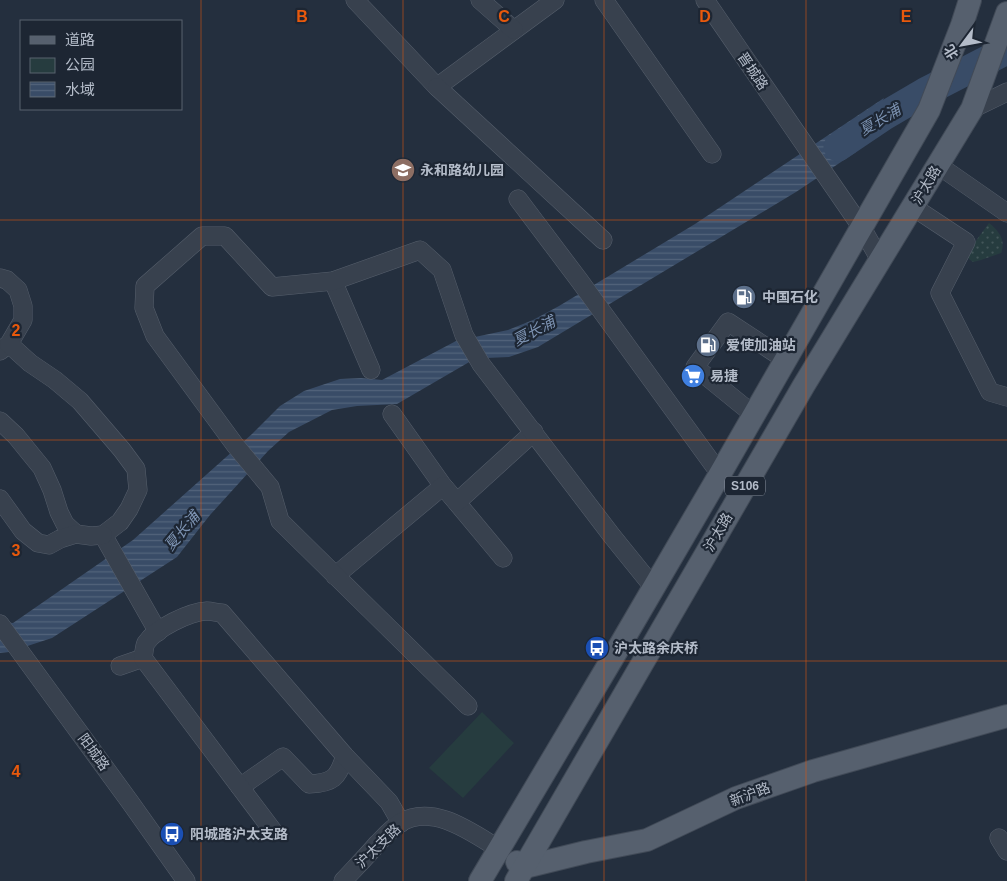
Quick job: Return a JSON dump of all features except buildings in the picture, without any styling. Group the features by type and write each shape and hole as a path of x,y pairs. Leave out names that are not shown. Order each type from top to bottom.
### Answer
{"main road":[{"name":"沪太路","path":"480,881 654,588 929,110 970,0"},
{"name":"S106","path":"972,109 1006,15"},
{"name":"沪太路","path":"520,874 799,393 972,109"},
{"name":"新沪路","path":"520,874 586,852 647,840 736,798 813,771 1007,716"},
{"path":"499,849 520,874"}],"street":[{"path":"355,0 437,87 602,240"},
{"path":"480,0 514,30"},
{"path":"437,87 555,0"},
{"path":"604,0 712,154"},
{"name":"晋城路","path":"705,0 862,228"},
{"path":"972,109 1007,92"},
{"path":"938,166 1007,213"},
{"path":"518,199 720,474"},
{"path":"913,207 966,242 940,293 990,392 1007,397"},
{"path":"862,228 880,260"},
{"path":"468,706 280,521 270,487 235,445 154,336 144,308 146,286 202,236 225,236 272,287 333,281 420,250 442,270 464,335 481,364 654,588"},
{"path":"0,278 7,280 18,290 23,306 23,320 4,348 55,380 80,401 136,469 138,490 129,509 106,540"},
{"path":"333,281 371,370"},
{"path":"754,415 695,367 728,322 786,360"},
{"path":"392,414 443,486 502,558"},
{"path":"0,421 16,436 42,468 65,524 76,534"},
{"path":"457,502 534,432"},
{"path":"335,576 443,486"},
{"path":"0,499 23,531 38,543 49,545 76,534 106,540 158,632"},
{"path":"273,831 143,658 145,644 158,632 169,624 193,613 208,611 222,613 345,756 388,802 401,823"},
{"name":"阳城路","path":"0,624 186,881"},
{"path":"120,666 143,658"},
{"path":"240,787 283,757 310,784 324,784 335,777 341,769 345,756"},
{"name":"沪太支路","path":"343,881 391,830 401,823 414,818 429,817 446,820 470,831 499,849"}],"green space":[{"path":"989,223 1001,236 1003,244 1001,253 973,262 969,259 967,253"},
{"path":"482,712 514,743 463,798 429,768"}],"water":[{"path":"884,98 856,152 796,192 538,347 509,357 471,361 397,404 357,406 332,410 289,432 268,451 210,515 177,557 52,638 9,652 0,653 0,622 13,623 133,540 252,434 280,406 304,391 340,379 382,380 456,341 508,330 533,320 695,224"}],"waterway":[{"name":"夏长浦","path":"838,147 884,116 925,92 1007,50"}],"place":[{"name":"永和路幼儿园","path":"403,170"},
{"name":"中国石化","path":"744,297"},
{"name":"爱使加油站","path":"708,345"},
{"name":"易捷","path":"693,376"},
{"name":"沪太路余庆桥","path":"597,648"},
{"name":"阳城路沪太支路","path":"172,834"}]}
